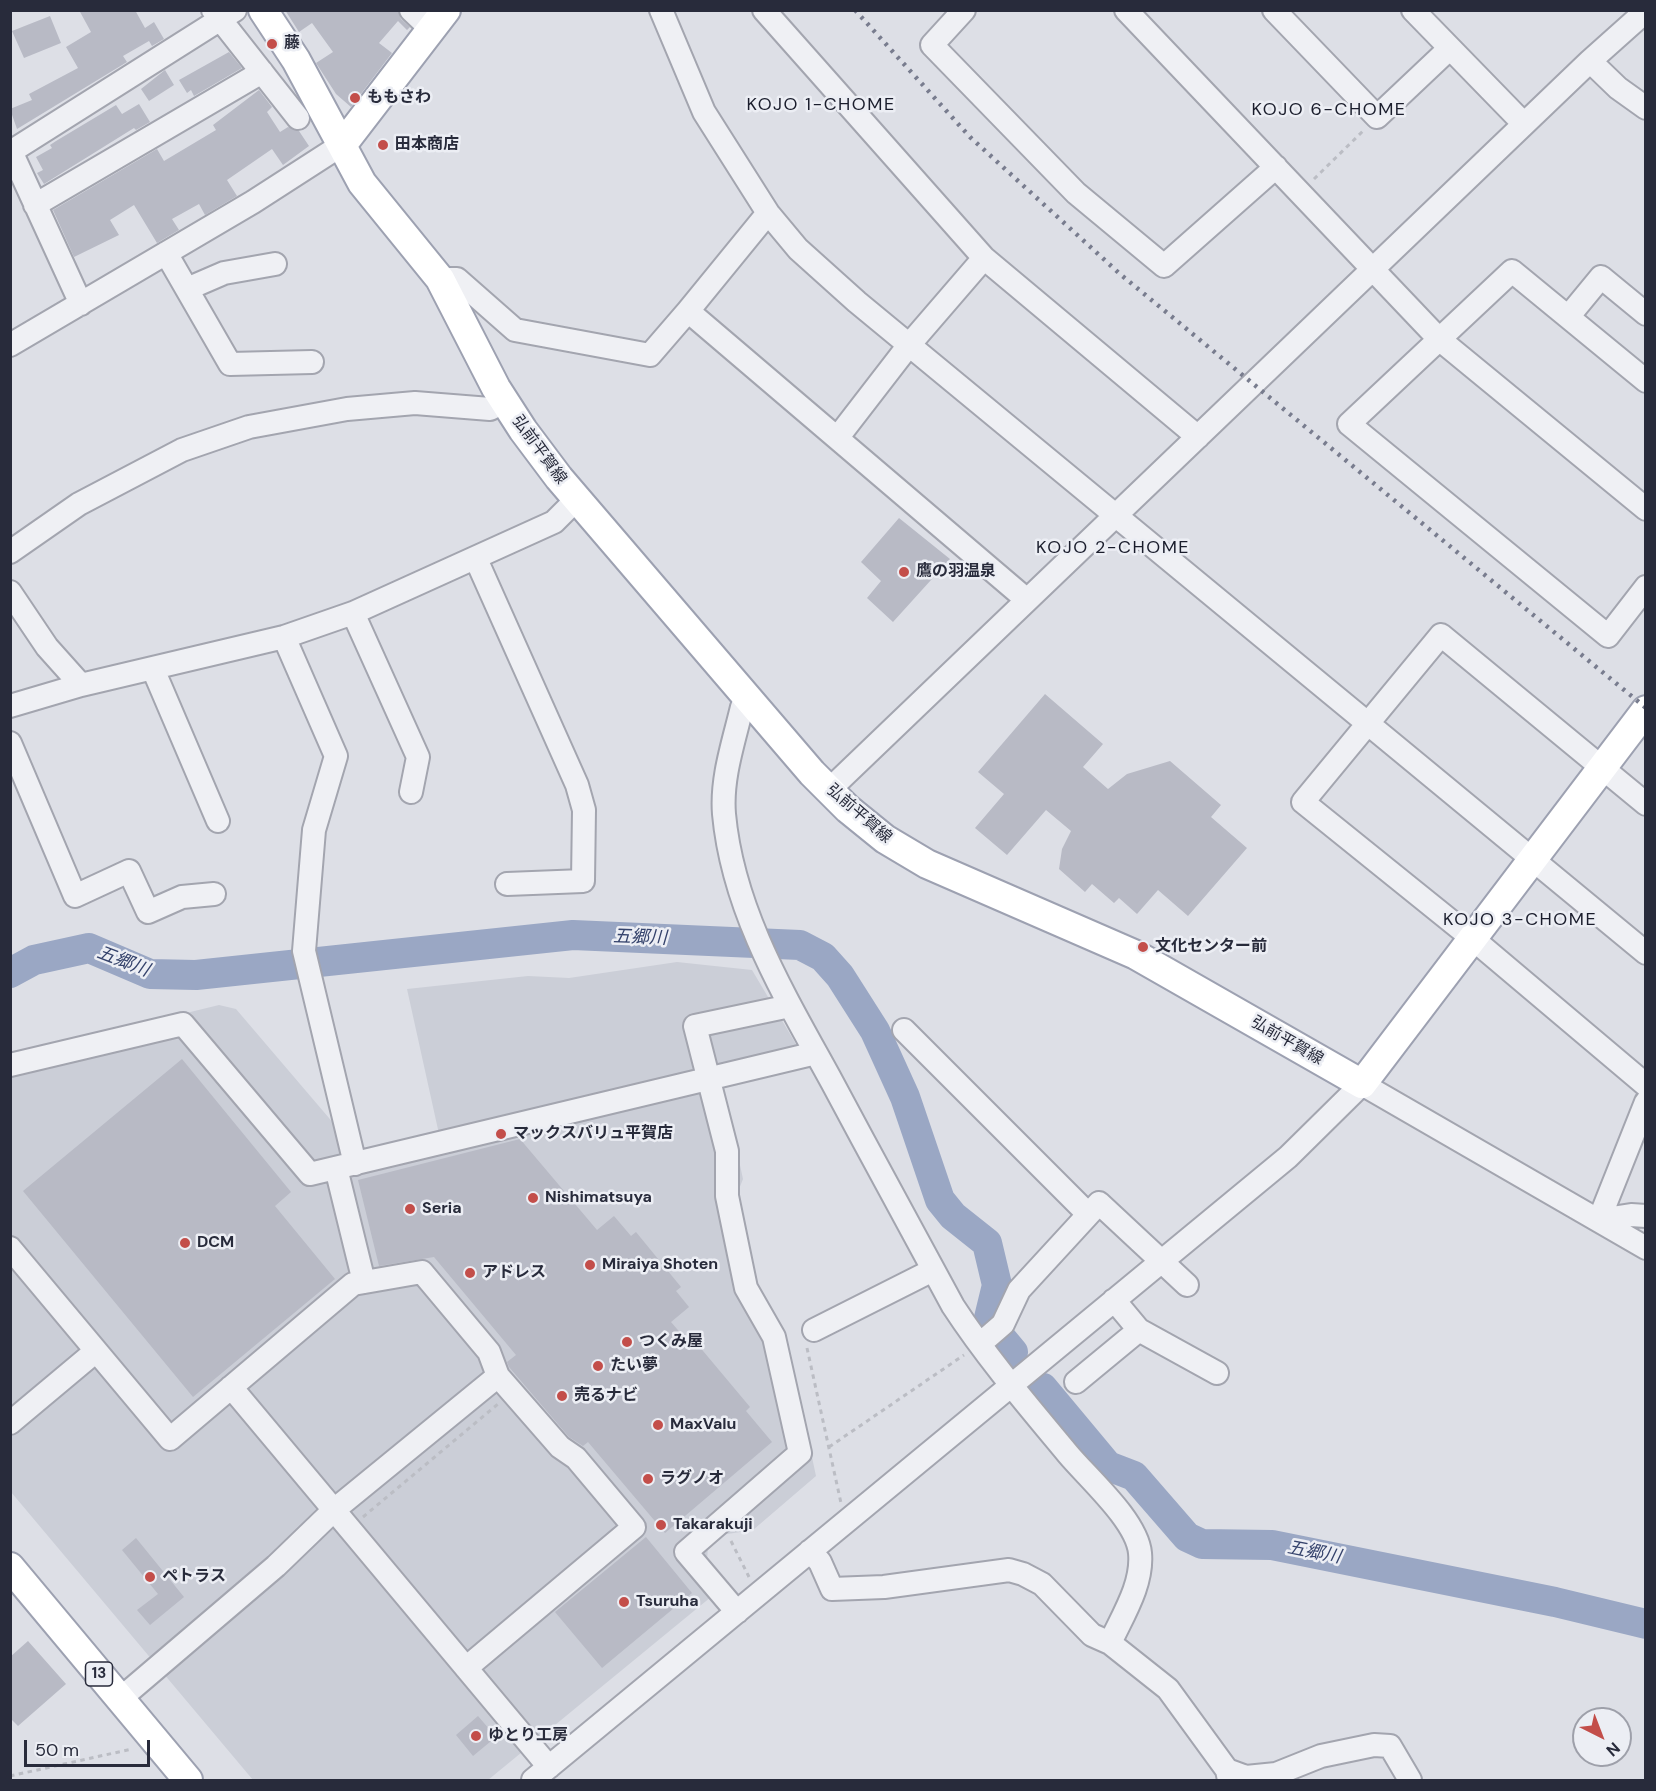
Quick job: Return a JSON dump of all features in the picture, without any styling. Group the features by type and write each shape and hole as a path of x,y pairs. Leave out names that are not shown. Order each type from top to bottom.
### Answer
{"main road":[{"name":"弘前平賀線","path":"263,10 296,60 362,183 440,279 504,402 577,499 829,790 867,826 903,851 948,874 1136,956 1362,1084"},
{"path":"343,144 439,20"},
{"path":"1362,1084 1646,710"},
{"name":"13","path":"10,1567 188,1780"}],"street":[{"path":"411,10 439,20"},
{"path":"661,10 704,112 768,213 798,249 909,345 1646,953"},
{"path":"764,10 984,258 1198,437"},
{"path":"964,10 932,45 1076,193 1164,266 1276,167"},
{"path":"1126,10 1439,339 1646,509"},
{"path":"1275,10 1377,117 1449,49"},
{"path":"1413,10 1524,124"},
{"path":"829,790 1590,61 1646,11"},
{"path":"81,304 11,150 223,14 261,72 298,118"},
{"path":"1590,61 1618,88 1646,108"},
{"path":"35,205 261,72"},
{"path":"10,345 253,202 343,144"},
{"path":"440,279 457,279 515,330 650,355 768,213"},
{"path":"166,253 230,364 312,362"},
{"path":"838,437 909,345 984,258"},
{"path":"187,289 224,273 275,264"},
{"path":"1646,381 1512,271 1349,424 1608,636 1646,587"},
{"path":"1568,317 1601,277 1646,314"},
{"path":"688,311 1027,600"},
{"path":"10,552 79,504 182,450 249,428 347,409 415,403 490,409 504,402"},
{"path":"10,706 81,685 284,637 353,613 554,522 577,499"},
{"path":"476,559 577,785 584,810 583,881 507,884"},
{"path":"10,592 47,647 81,685"},
{"path":"353,613 418,757 411,792"},
{"path":"1646,804 1441,635 1303,802 1473,939 1646,1085"},
{"path":"284,637 336,756 314,830 304,951 345,1166 364,1282"},
{"path":"153,669 218,821"},
{"path":"749,699 742,707 724,784 724,813 730,848 760,946 790,1006 953,1306 990,1335 1012,1385 1128,1523 1137,1538 1140,1552 1136,1586 1110,1643"},
{"path":"10,743 75,896 129,871 148,912 182,897 214,894"},
{"path":"737,1612 686,1552 800,1453 774,1337 746,1288 727,1196 727,1151 695,1026 790,1006"},
{"path":"10,1065 183,1024 310,1174 816,1053"},
{"path":"904,1030 1088,1214"},
{"path":"231,1387 466,1668 541,1774 1288,1157 1362,1084 1646,1248"},
{"path":"1599,1220 1646,1102"},
{"path":"990,1335 1019,1290 1099,1203 1187,1285"},
{"path":"1599,1220 1646,1216"},
{"path":"10,1248 170,1439 353,1284 422,1272 489,1352 502,1386 560,1447 576,1458 634,1527 466,1668"},
{"path":"809,1334 933,1270"},
{"path":"1114,1300 1140,1330 1217,1373"},
{"path":"1076,1382 1140,1330"},
{"path":"10,1424 96,1351"},
{"path":"120,1699 276,1566 334,1510 502,1386"},
{"path":"810,1551 820,1562 832,1589 884,1587 1009,1570 1042,1584 1092,1635 1110,1643 1168,1689 1228,1775 1246,1777 1276,1774 1321,1756 1374,1745 1390,1746 1410,1780"}],"path":[{"path":"1307,185 1377,117"},
{"path":"809,1334 829,1447 846,1522"},
{"path":"829,1447 990,1335"},
{"path":"357,1521 502,1386"},
{"path":"731,1541 758,1595"},
{"path":"10,1776 157,1743"}],"shaded area":[{"path":"677,962 752,970 806,1061 722,1082 743,1179 737,1194 757,1282 786,1335 816,1476 753,1530 721,1535 708,1547 707,1560 728,1583 488,1780 253,1780 11,1492 11,1056 219,1005 236,1009 358,1152 439,1134 407,989 528,976 569,978"}],"building":[{"path":"79,10 135,10 145,28 154,22 164,39 152,46 149,41 123,56 127,62 17,129 10,109 32,100 29,94 78,68 66,47 91,32"},
{"path":"285,10 398,10 401,19 410,27 407,30 398,21 379,43 392,53 351,107 336,94 316,63 333,52 312,23 299,32"},
{"path":"50,16 61,43 24,58 12,31"},
{"path":"229,52 242,68 194,96 191,90 187,93 179,80"},
{"path":"165,70 174,85 149,101 141,89"},
{"path":"259,90 272,107 267,112 280,132 288,127 299,131 309,146 283,165 272,149 227,180 237,196 205,215 199,204 172,219 179,230 157,243 134,205 110,220 119,235 74,257 53,210 157,149 164,161 216,130 213,125"},
{"path":"139,104 150,122 136,130 134,128 44,184 37,173 43,170 36,157 52,148 50,145 116,105 122,114"},
{"name":"鷹の羽温泉","path":"899,518 950,559 893,622 867,598 881,581 861,562"},
{"path":"1045,694 1103,744 1083,767 1108,789 1127,774 1170,761 1221,805 1211,817 1247,848 1188,916 1158,890 1137,914 1119,898 1114,903 1092,884 1085,892 1059,869 1062,849 1071,831 1046,810 1007,855 975,828 1004,794 978,772"},
{"name":"DCM","path":"182,1059 291,1192 275,1206 335,1279 193,1397 23,1191"},
{"path":"520,1139 597,1230 614,1216 631,1236 636,1232 681,1287 676,1291 689,1307 671,1322 689,1343 693,1339 750,1407 746,1411 772,1442 665,1533 588,1442 583,1446 569,1437 509,1367 507,1362 516,1355 434,1257 379,1266 358,1180"},
{"name":"Tsuruha","path":"646,1537 692,1593 602,1668 555,1612"},
{"path":"136,1538 184,1597 150,1625 137,1610 158,1594 122,1550"},
{"path":"28,1641 66,1684 18,1726 10,1718 10,1657"},
{"path":"478,1716 496,1737 473,1756 456,1735"}],"waterway":[{"name":"五郷川","path":"10,973 34,960 89,948 150,974 196,975 573,935 800,945 823,957 840,976 875,1031 905,1097 940,1200 953,1216 987,1243 997,1285 988,1322 1013,1352"},
{"name":"五郷川","path":"1043,1388 1108,1466 1134,1476 1187,1537 1202,1544 1272,1545 1555,1602 1646,1624"}],"railway":[{"path":"855,10 970,137 1120,274 1646,708"}],"place":[{"name":"藤","path":"272,44"},
{"name":"ももさわ","path":"355,98"},
{"name":"田本商店","path":"383,145"},
{"name":"鷹の羽温泉","path":"904,572"},
{"name":"文化センター前","path":"1143,947"},
{"name":"マックスバリュ平賀店","path":"501,1134"},
{"name":"Nishimatsuya","path":"533,1198"},
{"name":"Seria","path":"410,1209"},
{"name":"DCM","path":"185,1243"},
{"name":"Miraiya Shoten","path":"590,1265"},
{"name":"アドレス","path":"470,1273"},
{"name":"つくみ屋","path":"627,1342"},
{"name":"たい夢","path":"598,1366"},
{"name":"売るナビ","path":"562,1396"},
{"name":"MaxValu","path":"658,1425"},
{"name":"ラグノオ","path":"648,1479"},
{"name":"Takarakuji","path":"661,1525"},
{"name":"ペトラス","path":"150,1577"},
{"name":"Tsuruha","path":"624,1602"},
{"name":"ゆとり工房","path":"476,1736"}],"district":[{"name":"KOJO 1-CHOME","path":"821,105"},
{"name":"KOJO 6-CHOME","path":"1329,110"},
{"name":"KOJO 2-CHOME","path":"1113,548"},
{"name":"KOJO 3-CHOME","path":"1520,920"}]}
